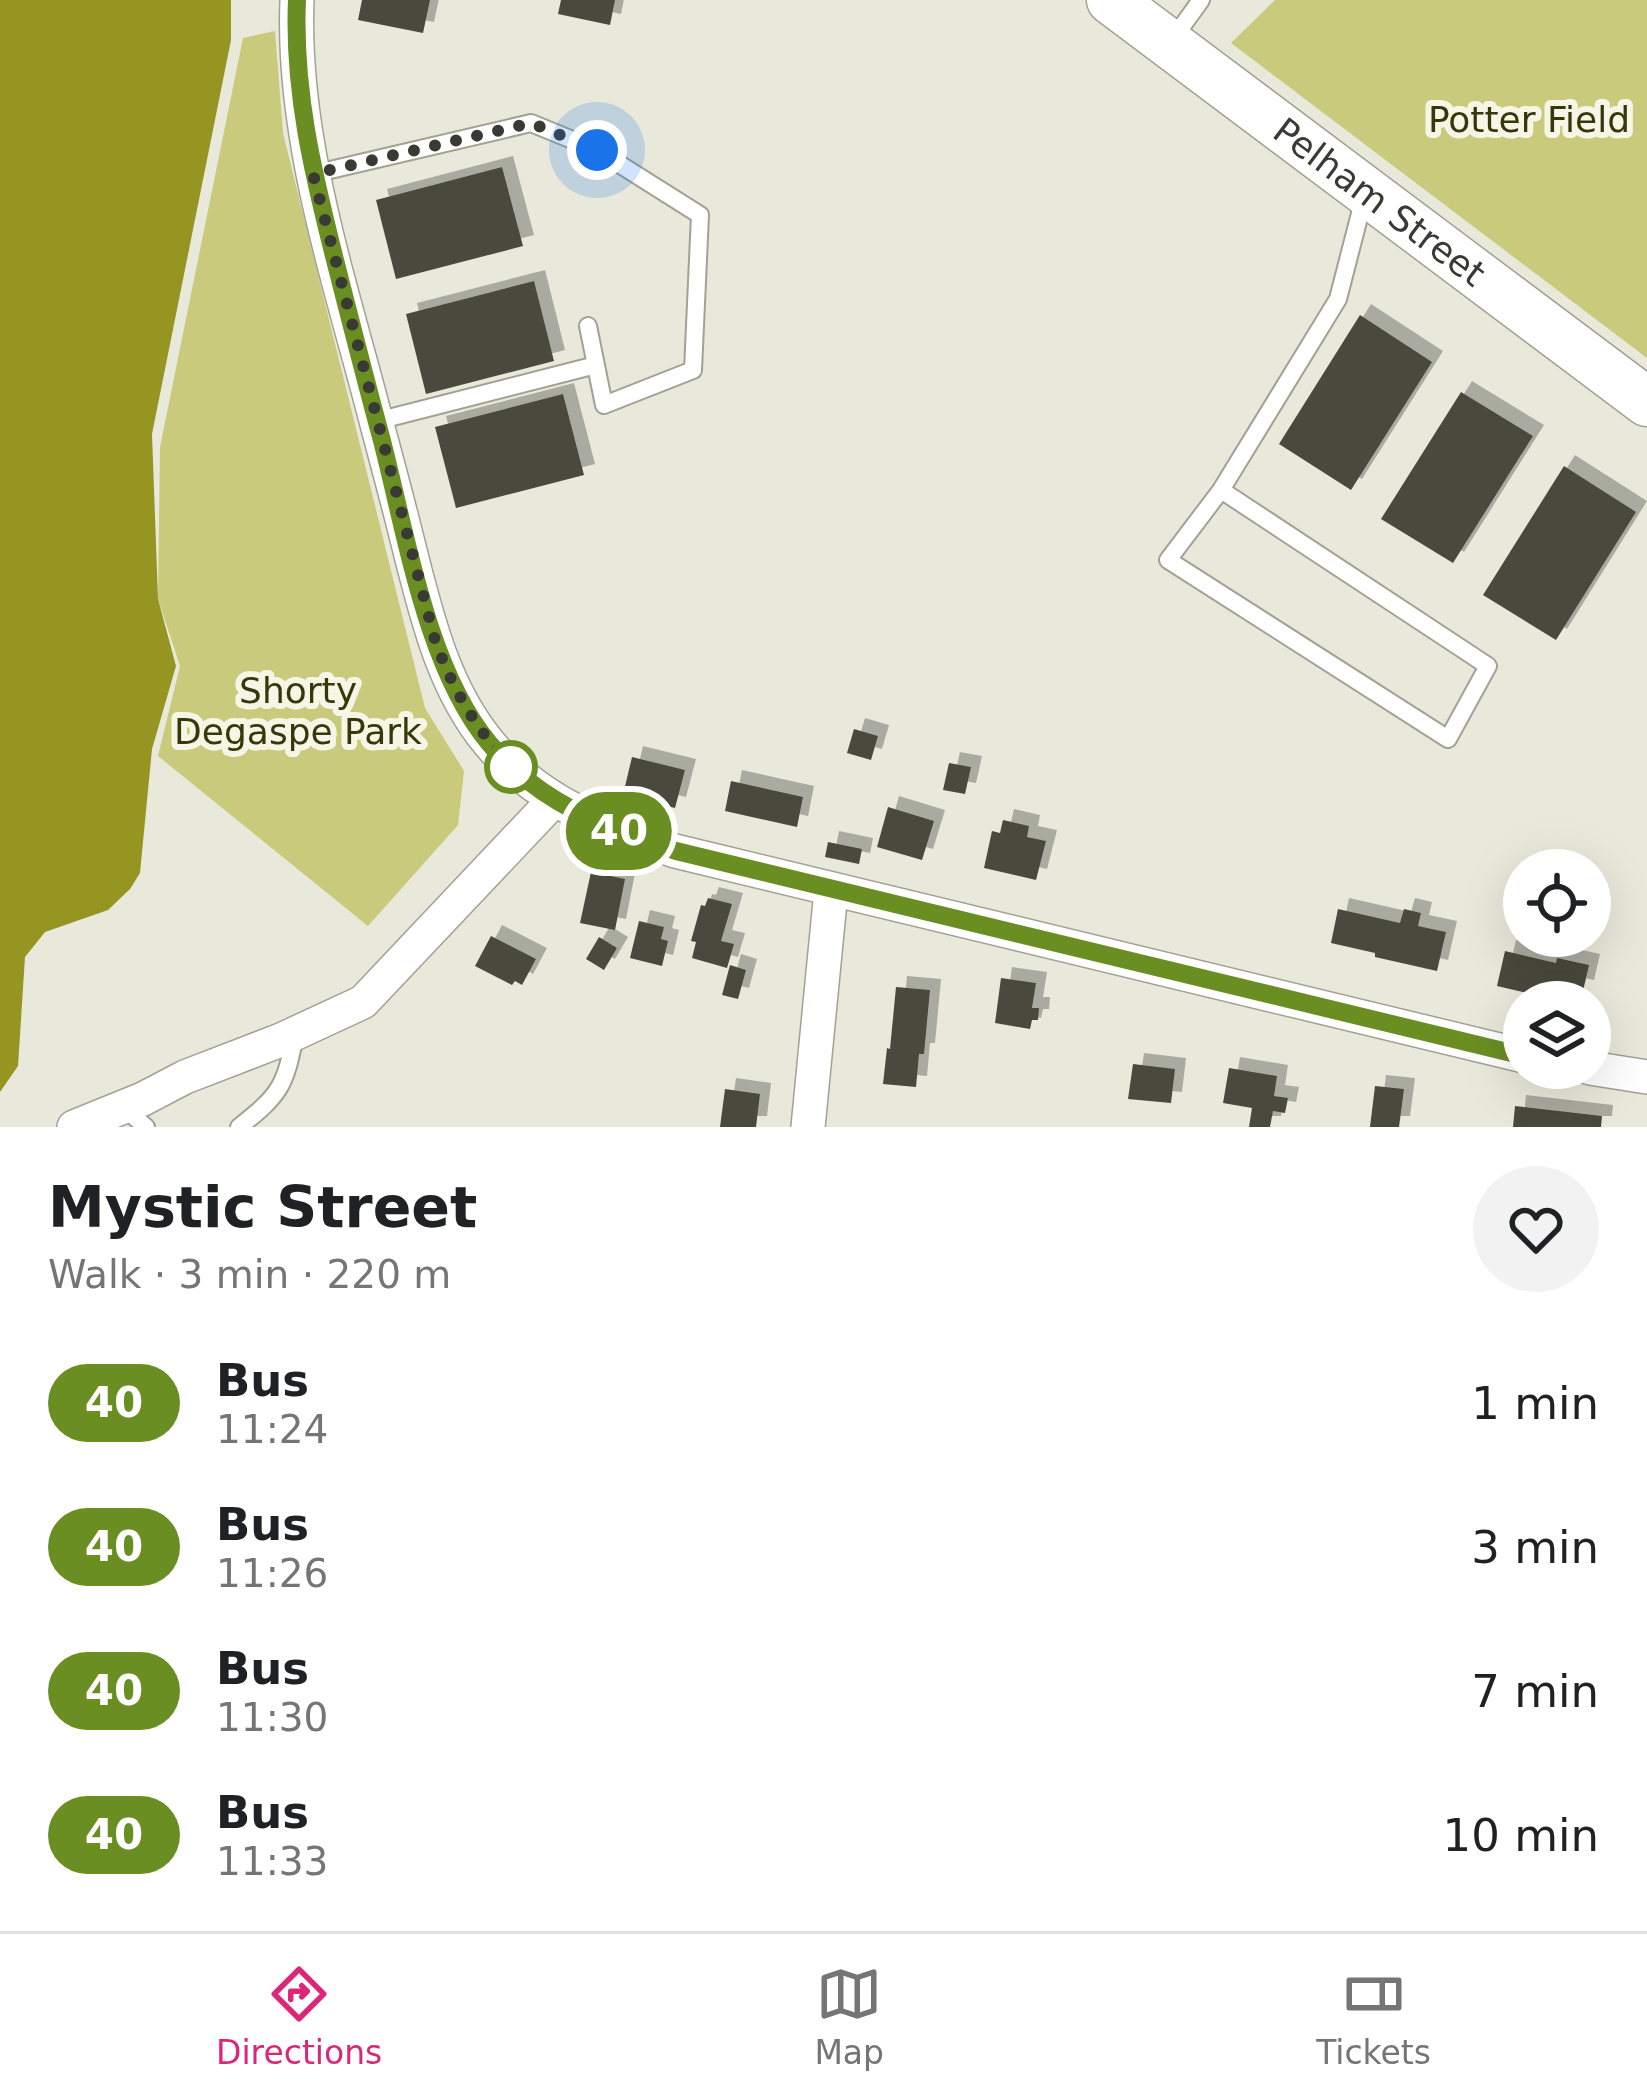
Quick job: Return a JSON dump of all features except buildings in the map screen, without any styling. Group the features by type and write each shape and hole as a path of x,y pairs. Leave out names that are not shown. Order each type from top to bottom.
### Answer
{"main road":[{"name":"Pelham Street","path":"1111,0 1647,402"}],"street":[{"path":"297,0 298,82 313,174 427,616 456,692 508,764 554,800 592,820 676,851 1503,1051"},
{"path":"74,1127 135,1117 185,1077 363,1001 554,800"},
{"path":"808,1127 831,891"},
{"path":"1611,1071 1647,1077"}],"lane":[{"path":"1169,44 1201,0"},
{"path":"313,174 531,123 597,150 700,215 693,370 604,405 588,326"},
{"path":"1221,490 1488,666 1448,739 1168,560 1221,490 1338,299 1366,191"},
{"path":"376,421 596,365"},
{"path":"239,1127 265,1107 286,1080 296,1033"}],"green space":[{"name":"Potter Field","path":"1275,0 1647,0 1647,358 1231,43"},
{"name":"Shorty Degaspe Park","path":"275,31 283,133 425,708 464,771 458,825 368,926 158,756 180,666 158,599 160,447 243,38"}],"shaded area":[{"path":"0,0 231,0 231,40 152,434 158,599 176,666 152,749 140,873 108,910 45,932 25,957 18,1066 0,1092"}],"bus line":[{"name":"40","path":"297,0 298,82 313,174 427,616 456,692 486,739 525,780 592,820 676,851 1503,1052"}],"route":[{"path":"511,767 486,739 443,664 313,174 531,123 597,150"}]}
